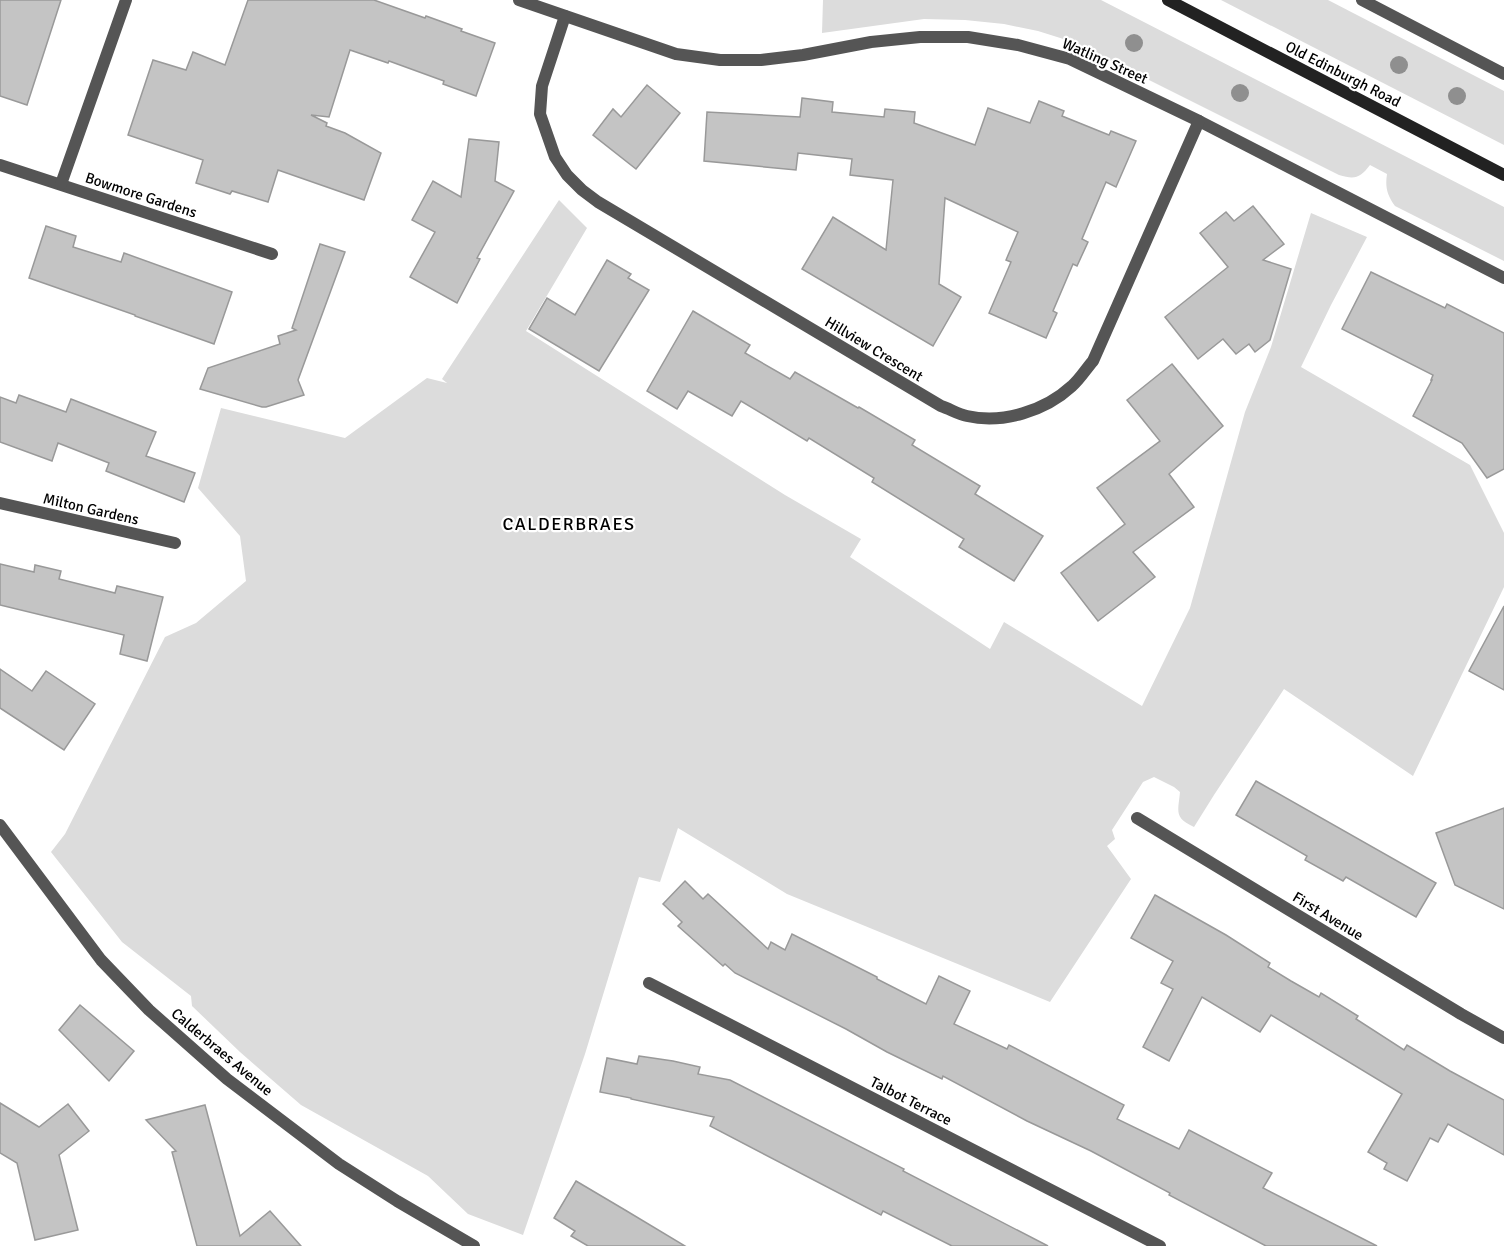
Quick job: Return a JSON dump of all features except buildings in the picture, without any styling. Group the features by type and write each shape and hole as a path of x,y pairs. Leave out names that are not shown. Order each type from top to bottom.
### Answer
{"main road":[{"name":"Old Edinburgh Road","path":"1167,0 1504,175"}],"street":[{"path":"61,184 126,0"},
{"name":"Watling Street","path":"519,0 676,54 720,60 761,60 803,55 871,42 920,37 968,37 1018,45 1070,59 1199,122 1504,278"},
{"path":"1362,0 1504,74"},
{"name":"Hillview Crescent","path":"565,16 542,86 540,114 555,157 567,175 582,190 598,202 941,406 967,416 994,418 1023,413 1050,403 1072,386 1093,361 1199,122"},
{"name":"Bowmore Gardens","path":"0,165 272,254"},
{"name":"Milton Gardens","path":"0,503 175,543"},
{"name":"First Avenue","path":"1137,818 1504,1038"},
{"name":"Calderbraes Avenue","path":"2,832 101,960 149,1010 227,1078 339,1164 474,1246"},
{"name":"Talbot Terrace","path":"649,983 1160,1246"}],"shaded area":[{"path":"823,0 1101,0 1504,207 1504,261 1395,206 1387,191 1387,174 1370,165 1357,177 1339,175 1073,42 1038,31 1004,24 965,20 924,19 822,33"},
{"path":"1221,0 1328,0 1504,91 1504,145"},
{"path":"559,200 587,228 526,331 785,495 861,539 850,557 990,649 1004,622 1142,706 1190,608 1245,412 1271,347 1311,213 1367,237 1301,367 1470,465 1504,533 1504,587 1413,776 1284,689 1194,827 1180,817 1180,792 1154,777 1143,782 1112,830 1115,839 1107,846 1131,879 1050,1002 787,894 678,828 660,882 639,877 585,1054 523,1235 468,1214 428,1176 301,1105 192,1006 191,996 122,942 51,852 65,834 165,637 196,623 246,581 240,536 198,488 221,408 345,438 427,378 447,383 442,379"}],"district":[{"name":"CALDERBRAES","path":"569,524"}]}
